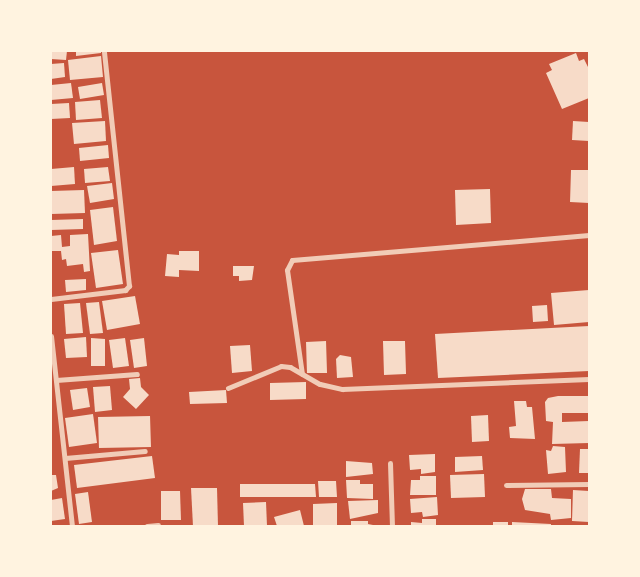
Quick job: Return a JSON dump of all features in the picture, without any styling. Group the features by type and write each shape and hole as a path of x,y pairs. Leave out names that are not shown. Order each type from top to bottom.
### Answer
{"street":[{"path":"51,299 125,290 130,283 104,51"},
{"path":"302,374 287,270 292,260 589,235"},
{"path":"51,336 72,526"},
{"path":"228,388 280,366 302,374 320,384 342,389 589,379"},
{"path":"56,380 137,374"},
{"path":"65,458 145,451"},
{"path":"390,463 392,526"},
{"path":"506,485 589,484"},
{"path":"147,526 158,525"}],"building":[{"path":"51,51 67,51 66,60 51,59"},
{"path":"76,51 101,51 101,53 76,56"},
{"path":"576,53 579,61 584,59 589,69 589,98 562,109 546,73 552,70 549,64"},
{"path":"101,56 103,77 70,80 68,60"},
{"path":"64,63 65,77 51,79 51,64"},
{"path":"71,83 73,98 51,100 51,85"},
{"path":"102,83 104,95 80,99 78,87"},
{"path":"100,100 102,118 76,120 75,102"},
{"path":"69,103 70,118 51,119 51,104"},
{"path":"105,121 106,141 74,144 72,123"},
{"path":"573,121 589,122 589,141 572,140"},
{"path":"108,145 109,158 80,161 79,148"},
{"path":"74,167 75,184 51,186 51,169"},
{"path":"108,167 110,181 85,183 84,169"},
{"path":"571,170 589,170 589,203 570,202"},
{"path":"112,183 114,199 90,203 87,186"},
{"path":"490,189 491,223 456,225 455,190"},
{"path":"84,190 85,213 51,214 51,191"},
{"path":"113,207 117,241 94,245 90,210"},
{"path":"83,219 83,229 51,230 51,220"},
{"path":"88,234 90,271 84,272 83,264 67,266 66,259 62,260 61,251 52,251 51,236 61,235 62,247 70,246 70,235"},
{"path":"118,250 123,284 96,288 91,253"},
{"path":"179,251 199,251 199,271 179,270 179,277 165,276 167,254 179,255"},
{"path":"233,266 254,266 252,280 239,281 239,276 233,276"},
{"path":"86,279 86,290 66,292 65,280"},
{"path":"589,290 589,322 554,325 551,293"},
{"path":"135,296 140,324 107,330 102,301"},
{"path":"99,302 103,333 90,334 86,303"},
{"path":"80,303 83,333 66,334 64,304"},
{"path":"547,305 548,321 533,322 532,306"},
{"path":"589,326 589,371 438,378 435,334"},
{"path":"86,337 87,357 66,358 64,339"},
{"path":"91,338 105,339 105,366 91,366"},
{"path":"125,338 129,366 113,368 109,340"},
{"path":"144,338 147,366 134,368 130,340"},
{"path":"326,341 327,373 307,373 306,342"},
{"path":"383,341 405,341 406,374 384,375"},
{"path":"250,345 252,371 232,373 230,346"},
{"path":"340,355 351,357 353,377 337,378 336,359"},
{"path":"140,378 141,387 149,395 136,409 123,397 130,389 129,379"},
{"path":"306,382 306,399 270,400 270,383"},
{"path":"110,386 112,410 95,412 93,387"},
{"path":"87,388 90,407 73,410 70,390"},
{"path":"226,390 227,403 190,404 189,392"},
{"path":"558,396 589,396 589,413 562,413 562,422 589,421 589,443 552,444 553,422 546,421 545,402 548,398"},
{"path":"514,401 526,401 527,407 532,407 535,439 510,438 509,427 516,426"},
{"path":"93,414 97,443 69,447 65,418"},
{"path":"488,415 489,441 472,442 471,416"},
{"path":"150,416 151,447 99,448 98,417"},
{"path":"553,446 565,447 566,472 548,474 546,450 551,451"},
{"path":"580,449 589,449 589,473 579,473"},
{"path":"435,454 435,472 421,474 421,469 410,470 409,455"},
{"path":"152,456 155,478 77,488 74,465"},
{"path":"482,456 483,470 455,472 455,457"},
{"path":"346,461 372,463 373,474 346,477"},
{"path":"484,474 485,497 451,498 450,475"},
{"path":"51,475 56,475 58,488 51,491"},
{"path":"420,476 436,476 436,495 410,495 411,480 420,480"},
{"path":"346,480 360,480 360,484 373,484 373,499 347,498"},
{"path":"318,481 336,481 337,497 319,497"},
{"path":"240,484 315,484 316,497 240,497"},
{"path":"191,488 217,488 218,526 193,526"},
{"path":"525,489 551,489 552,498 571,499 571,518 551,520 550,514 525,510 522,499"},
{"path":"573,490 589,491 589,522 572,521"},
{"path":"161,491 180,491 181,520 161,520"},
{"path":"88,492 92,522 79,524 75,494"},
{"path":"437,497 438,515 423,517 422,512 411,513 410,499"},
{"path":"62,498 65,519 51,521 51,500"},
{"path":"378,500 378,513 350,519 348,501"},
{"path":"266,502 267,526 244,526 243,503"},
{"path":"337,503 337,526 313,526 313,504"},
{"path":"300,510 304,526 277,526 274,517"},
{"path":"422,519 436,519 436,526 411,526 411,522 422,523"},
{"path":"351,521 368,521 368,524 378,526 351,526"},
{"path":"493,522 508,522 508,526 493,526"},
{"path":"512,522 551,524 551,526 512,526"}]}
